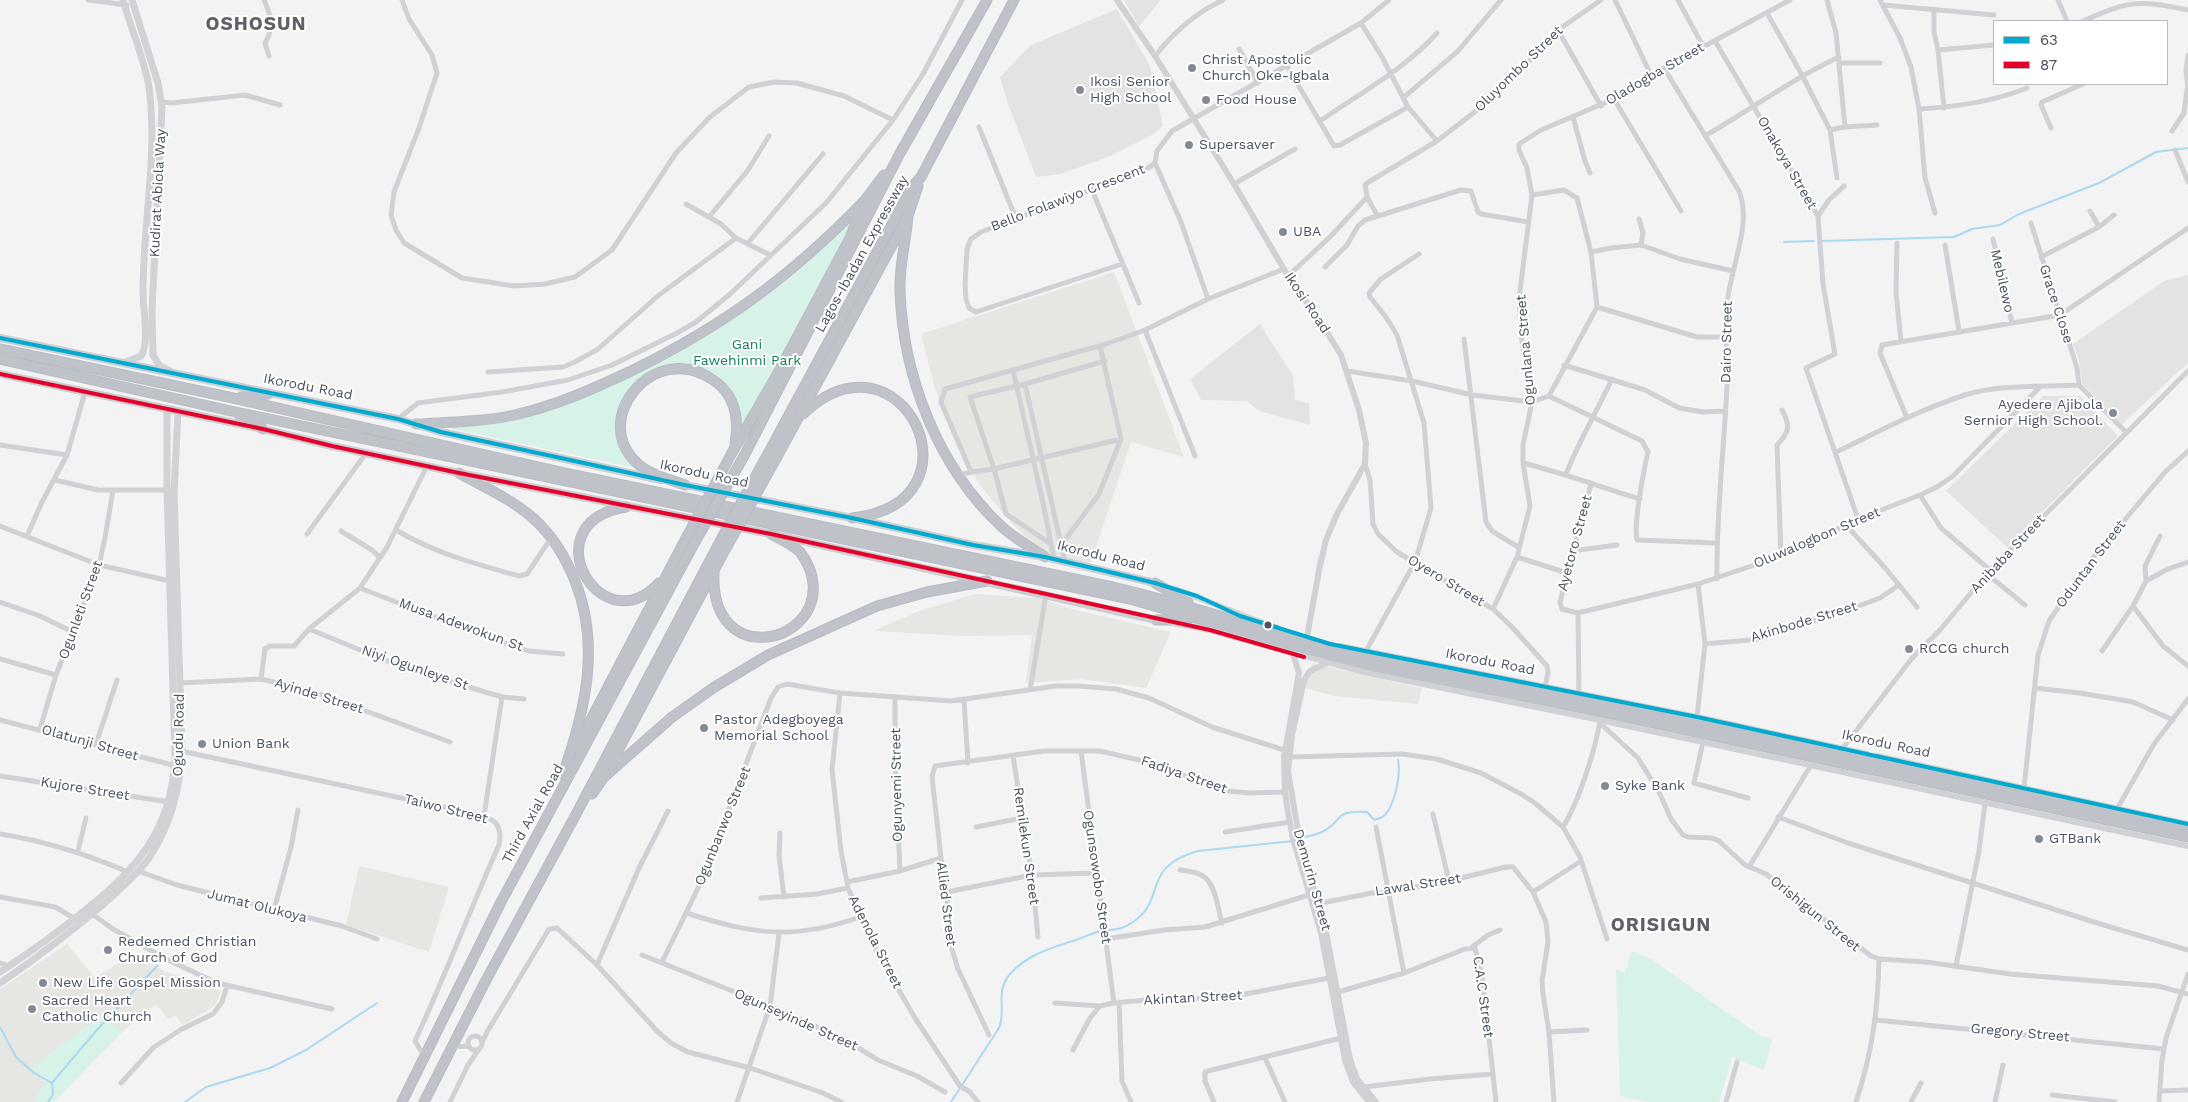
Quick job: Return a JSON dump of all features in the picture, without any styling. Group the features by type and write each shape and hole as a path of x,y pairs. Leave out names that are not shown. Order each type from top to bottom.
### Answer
{"highway":[{"name":"Lagos-Ibadan Expressway","path":"696,542 744,456 899,155 987,0"},
{"name":"Lagos-Ibadan Expressway","path":"721,548 768,463 912,187 921,177 1014,0"},
{"path":"416,424 484,420 534,410 589,390 707,330 772,286 826,239 865,200 899,155"},
{"path":"768,463 797,419 908,216 921,177"},
{"path":"562,774 685,540 778,373 850,238 865,200"},
{"path":"908,216 900,290 903,330 909,363 920,398 948,458 988,512 1016,538 1049,558"},
{"name":"Ikorodu Road","path":"0,349 233,398 561,472 1113,587 1363,656 2028,790 2188,830"},
{"name":"Ikorodu Road","path":"0,358 231,411 1120,597 1198,619 1293,650 1598,711 2188,837"},
{"path":"685,485 642,467 627,450 621,424 623,410 629,396 647,378 658,372 684,368 710,377 723,387 732,400 736,416 737,430 733,451"},
{"path":"797,419 822,397 845,388 859,386 870,388 892,397 911,415 922,439 923,452 923,465 913,488 906,496 888,509 852,518"},
{"path":"233,398 268,394"},
{"path":"231,411 263,429"},
{"path":"459,472 516,505 551,538 568,564 581,597 588,627 590,662 577,735 541,829"},
{"path":"626,507 612,509 599,515 588,526 580,542 579,555 585,578 600,593 620,600 630,600 639,598 653,590 668,572"},
{"path":"715,569 715,602 726,622 733,628 741,633 759,638 777,635 796,625 803,618 812,599 813,578 809,567 799,552 771,534"},
{"name":"Third Axial Road","path":"402,1102 501,902 696,542"},
{"path":"574,818 604,777 715,569 721,548"},
{"path":"424,1102 451,1047 721,548"},
{"path":"604,777 671,718 713,688 768,655 877,606 927,592 987,581"},
{"path":"1155,583 1198,609"},
{"path":"1156,620 1198,619"},
{"path":"1293,650 1298,649 1303,657"}],"main road":[{"name":"Kudirat Abiola Way","path":"124,2 144,63 152,133 143,292 144,346 141,356 126,362"},
{"name":"Kudirat Abiola Way","path":"132,2 151,61 161,102 162,134 152,293 153,347 155,361 159,365 180,375"},
{"name":"Ikorodu Road","path":"0,338 126,362 268,394 398,419 441,432 685,485 852,518 972,545 1049,558 1155,583"},
{"name":"Ikorodu Road","path":"0,374 263,429 426,466 626,507 771,534 1156,620"},
{"name":"Ogudu Road","path":"167,409 170,582 176,683"},
{"name":"Ogudu Road","path":"0,972 78,920 92,914 138,871 151,854 169,820 177,793 178,766 174,483 178,411"},
{"name":"Ogudu Road","path":"0,983 59,942 78,920 129,872 150,844 169,802 178,766"}],"street":[{"path":"88,0 132,2"},
{"path":"264,0 272,24 271,33 265,43 270,56"},
{"path":"402,0 410,20 432,55 437,73 419,128 394,192 391,215 396,230 404,243 462,278 514,286 545,284 576,277 612,250 676,153 710,117 749,87 774,82 797,82 844,96 893,120"},
{"path":"398,419 418,403 502,392 568,380 612,365 678,333 696,322 729,295 826,204 893,120 923,74 962,0"},
{"name":"Ikosi Road","path":"1117,0 1155,56 1288,276 1320,321 1341,355 1359,410 1366,443 1365,464 1337,514 1326,540 1307,636"},
{"path":"1155,56 1171,36 1190,19 1223,0"},
{"name":"Bello Folawiyo Crescent","path":"1122,264 976,312 969,308 966,299 967,249 971,239 981,232 1092,190 1155,163 1157,151 1172,131 1361,23 1388,0"},
{"path":"1403,98 1458,51 1501,0"},
{"name":"Oluyombo Street","path":"1288,276 1331,236 1367,197 1366,183 1438,141 1488,101 1518,73 1558,30 1601,0"},
{"path":"1614,0 1651,75"},
{"path":"1678,0 1703,46"},
{"name":"Oladogba Street","path":"1519,144 1541,130 1614,100 1651,75 1790,0"},
{"path":"1827,0 1836,33 1845,127"},
{"path":"2058,0 2067,20"},
{"path":"2111,0 2113,6"},
{"path":"1882,2 1934,10 1994,15"},
{"path":"1882,2 1900,38 1911,67 1919,110 1926,178 1935,213"},
{"path":"2085,20 2113,6 2143,2 2188,10"},
{"path":"1934,10 1934,32 1938,50 1944,108"},
{"path":"1767,12 1830,130 1837,178"},
{"path":"1361,23 1391,73 1408,107 1438,141"},
{"path":"1558,30 1601,106"},
{"path":"1320,121 1391,73 1437,33"},
{"name":"Onakoya Street","path":"1715,41 1818,216 1823,284 1835,354 1806,368 1836,452"},
{"path":"1938,50 1993,44"},
{"path":"1239,49 1258,82"},
{"path":"2172,131 2184,113 2188,89 2188,56"},
{"path":"1706,136 1802,75 1839,60 1880,63"},
{"path":"1287,66 1332,144 1337,146 1408,107"},
{"name":"Dairo Street","path":"1664,68 1744,203 1743,225 1727,306 1726,387 1716,543 1717,579"},
{"path":"2051,128 2041,105 2042,102 2081,85"},
{"path":"1919,110 1990,101 2027,88"},
{"path":"161,102 172,103 245,96 280,105"},
{"path":"1614,100 1681,211"},
{"path":"1573,117 1590,173"},
{"path":"1830,130 1877,125"},
{"path":"979,127 1016,219"},
{"path":"709,217 748,170 769,136"},
{"name":"Ogunlana Street","path":"1493,609 1517,557 1518,547 1527,522 1530,506 1523,464 1523,445 1532,402 1522,341 1520,299 1532,195 1529,175 1519,150 1519,144"},
{"path":"1234,184 1295,149"},
{"path":"2175,150 2186,172 2188,182"},
{"path":"748,244 823,154"},
{"path":"1155,163 1181,222 1208,299"},
{"path":"1818,216 1829,200 1844,186"},
{"path":"1324,267 1347,245 1361,222 1376,215 1444,194 1467,189 1474,196 1478,212 1481,214 1528,222"},
{"path":"1092,190 1139,303"},
{"path":"1347,371 1412,380 1472,395 1532,402 1549,396 1564,365 1597,307 1592,252 1577,198 1564,190 1532,195"},
{"path":"1367,197 1376,215"},
{"path":"686,204 721,224 736,238 770,255"},
{"path":"2090,211 2099,227"},
{"path":"2042,257 2099,227 2114,215"},
{"path":"1639,219 1643,233 1641,245"},
{"name":"Grace Close","path":"2031,223 2077,368 2079,386"},
{"path":"1907,418 1880,348 1882,345 1959,330 2060,315 2188,228"},
{"path":"488,372 562,367 575,362 598,349 659,294 736,238"},
{"name":"Mebilewo","path":"1993,239 2012,323"},
{"path":"1897,243 1896,292 1901,342"},
{"path":"1592,252 1641,245 1680,260 1733,271"},
{"path":"1945,245 1959,330"},
{"path":"1366,652 1415,562 1431,508 1424,423 1412,380 1397,335 1369,293 1381,278 1420,254"},
{"path":"971,472 941,402 945,389 1100,346 1145,330 1208,299 1284,269"},
{"path":"1597,307 1697,337 1726,337"},
{"path":"1145,330 1195,456"},
{"path":"1464,339 1488,528 1518,547"},
{"path":"1062,544 1099,494 1121,439 1100,346"},
{"path":"1051,544 1006,514 994,469 970,396 1025,384 1104,361"},
{"path":"1564,365 1645,390 1679,408 1703,412 1724,411"},
{"path":"1013,370 1051,544 1049,558"},
{"name":"Anibaba Street","path":"1842,749 1913,657 1940,630 1988,572 2188,370"},
{"path":"1566,474 1612,379"},
{"path":"1025,384 1065,562"},
{"path":"1858,519 1836,452 1907,418 1965,395 2001,388 2079,386 2126,432"},
{"name":"Oluwalogbon Street","path":"1578,613 1717,579 1781,556 1858,519 1920,495 1953,476 2040,387"},
{"path":"27,536 42,502 67,455 85,392"},
{"path":"1549,396 1642,441 1646,446 1648,452 1640,499 1637,540 1716,543"},
{"path":"1781,556 1777,446 1786,436 1788,429 1782,410"},
{"path":"960,476 1121,439"},
{"path":"0,445 67,455"},
{"name":"Oduntan Street","path":"2028,790 2038,655 2049,621 2090,560 2165,472 2188,450"},
{"path":"307,534 366,452"},
{"name":"Oyero Street","path":"1365,464 1370,480 1373,524 1378,534 1397,552 1493,609 1547,666 1548,672 1545,688"},
{"path":"1523,464 1566,474 1640,499"},
{"path":"262,678 265,649 270,646 294,646 309,629 360,588 396,530 426,466"},
{"path":"55,480 83,488 167,490"},
{"name":"Ayetoro Street","path":"1578,613 1562,609 1560,602 1591,484"},
{"name":"Ogunleti Street","path":"40,729 56,675 99,565 112,490"},
{"path":"1920,495 1941,528 2025,605"},
{"path":"1846,525 1917,607"},
{"path":"0,526 99,565 170,582"},
{"path":"396,530 416,542 448,555 519,576 527,574 551,538"},
{"path":"341,531 372,550 380,558"},
{"path":"2146,581 2145,566 2160,536"},
{"path":"1572,551 1617,545"},
{"path":"1517,557 1567,573"},
{"path":"2102,651 2146,581 2168,569 2188,562"},
{"name":"Ikorodu Road","path":"1155,583 1197,596 1240,616 1366,652 1697,717 2028,790"},
{"path":"1697,717 1705,644 1698,584"},
{"name":"Akinbode Street","path":"1705,644 1761,639 1880,598 1899,586"},
{"name":"Musa Adewokun St","path":"360,588 481,635 529,651 563,654"},
{"path":"1030,690 1046,594"},
{"path":"0,602 40,616 74,632"},
{"path":"2132,606 2162,646 2188,666"},
{"path":"1578,613 1579,695"},
{"name":"Ikorodu Road","path":"1156,620 1210,630 1293,650"},
{"name":"Niyi Ogunleye St","path":"309,629 402,667 502,697 524,700"},
{"name":"Demurin Street","path":"1293,650 1299,673 1284,750 1285,792 1290,822 1326,932 1350,1059 1357,1079 1376,1102"},
{"path":"1303,657 2188,846"},
{"path":"0,659 56,675"},
{"name":"Demurin Street","path":"1296,838 1290,791 1289,758 1302,686 1306,676 1310,671 1327,663"},
{"name":"Ayinde Street","path":"176,683 262,678 314,692 450,742"},
{"path":"96,744 117,680"},
{"name":"Ogunbanwo Street","path":"662,962 705,873 771,698 778,687 786,684 840,693"},
{"path":"840,693 895,698 964,700 1030,690 1078,686 1134,693 1212,727 1284,750"},
{"path":"2035,688 2133,702 2173,720"},
{"name":"Adenola Street","path":"840,693 832,770 840,842 848,888 877,952 915,1018 960,1086 970,1092 978,1102"},
{"path":"484,816 502,697"},
{"name":"Ogunyemi Street","path":"895,698 895,763 900,871"},
{"path":"2117,809 2154,744 2188,699"},
{"path":"964,700 968,763"},
{"name":"Olatunji Street","path":"0,720 178,766"},
{"path":"1563,827 1572,811 1600,721"},
{"name":"Orishigun Street","path":"1600,721 1638,758 1659,792 1677,829 1688,837 1709,838 1719,841 1749,867 1766,874 1864,953 1879,959 1956,966 2010,974 2158,986 2188,994"},
{"path":"1703,742 1694,783 1748,798"},
{"name":"Taiwo Street","path":"178,750 484,816 493,820 498,825 501,831 499,845 458,938 447,972 415,1041 424,1056"},
{"name":"Fadiya Street","path":"935,766 968,763 1044,751 1082,751 1120,754 1156,764 1228,791 1250,793 1285,792"},
{"name":"Ogunsowobo Street","path":"1082,751 1096,873 1116,1002 1122,1081 1131,1102"},
{"path":"1289,758 1402,754 1438,759 1481,773 1509,787 1535,803 1563,827 1581,861 1607,939"},
{"name":"Remilekun Street","path":"1013,756 1032,875 1038,936"},
{"path":"1749,867 1811,765"},
{"name":"Allied Street","path":"935,766 932,777 941,858 947,892 948,932 954,957 988,1036"},
{"name":"Kujore Street","path":"0,776 169,802"},
{"path":"1956,966 1979,851 1985,802"},
{"name":"Ikorodu Road","path":"2082,804 2117,809 2188,824"},
{"path":"274,910 291,847 298,810"},
{"path":"597,965 639,868 668,811"},
{"path":"1433,814 1449,881"},
{"path":"1778,817 1856,845 1972,881 2106,926 2188,950"},
{"path":"78,851 86,818"},
{"path":"976,827 1022,818"},
{"path":"1225,832 1290,822"},
{"path":"1376,828 1404,973"},
{"path":"780,833 784,897"},
{"path":"0,834 78,851 129,872"},
{"path":"847,882 900,871 941,858"},
{"path":"1554,1102 1549,1032 1542,981 1548,933 1546,922 1533,892 1581,861"},
{"name":"Lawal Street","path":"1316,904 1449,881 1506,867 1513,867 1520,873 1533,892"},
{"path":"1180,870 1203,875 1208,881 1222,923"},
{"name":"Jumat Olukoya","path":"138,871 177,886 342,926 377,939"},
{"path":"947,892 1032,875 1096,873"},
{"path":"761,898 817,894 848,888"},
{"path":"1106,938 1164,930 1197,929 1313,894"},
{"path":"0,897 55,907 78,920"},
{"name":"Demurin Street","path":"1316,904 1348,1072 1353,1082 1369,1102"},
{"path":"686,913 719,924 779,934 825,928 860,917"},
{"path":"92,914 166,959 227,986 332,1009"},
{"path":"450,1102 468,1065 549,929 557,928 597,965 657,1031 688,1052 750,1068 823,1093 841,1102"},
{"path":"1472,947 1488,935 1500,930"},
{"path":"737,1102 770,1006 779,934"},
{"name":"C.A.C Street","path":"1338,992 1404,973 1472,947 1477,951 1481,966 1496,1102"},
{"name":"Ogunseyinde Street","path":"642,955 770,1006 844,1039 878,1060 917,1076 945,1092"},
{"path":"1856,1102 1870,1058 1876,1020 1879,959"},
{"path":"0,964 9,966"},
{"path":"2159,1102 2164,1048 2180,992 2188,974"},
{"name":"Akintan Street","path":"1055,1002 1100,1006 1116,1002 1157,999 1226,998 1329,978"},
{"path":"121,1083 154,1047 213,1014 222,1002 227,986"},
{"path":"1073,1050 1090,1018 1100,1006"},
{"name":"Gregory Street","path":"1876,1020 2164,1048"},
{"path":"1549,1032 1587,1030"},
{"path":"460,1031 470,1038 487,1032"},
{"path":"478,1036 482,1043"},
{"path":"468,1065 470,1038"},
{"path":"1214,1102 1205,1081 1205,1072 1341,1038"},
{"path":"451,1047 479,1049"},
{"path":"1266,1058 1284,1102"},
{"path":"1726,1102 1737,1062"},
{"path":"1995,1102 2003,1065"},
{"path":"1364,1087 1493,1074"},
{"path":"1911,1102 1921,1083"},
{"path":"2161,1091 2188,1090"},
{"path":"2052,1095 2116,1102"}],"shaded area":[{"path":"1124,0 1161,0 1139,26"},
{"name":"Ikosi Senior High School","path":"1117,9 1150,66 1163,126 1152,135 1110,156 1061,174 1036,177 1008,104 1000,77 1031,45"},
{"path":"1114,272 1184,457 1131,442 1090,565 1037,549 1007,518 980,485 960,450 935,389 921,334"},
{"path":"2188,275 2188,363 2122,424 2082,383 2079,361 2073,344 2164,281"},
{"path":"1260,324 1293,376 1295,400 1309,403 1310,425 1259,411 1247,401 1201,400 1190,379"},
{"path":"2043,396 2080,396 2118,436 2007,547 1946,491"},
{"path":"975,594 1038,598 1072,609 1171,632 1146,688 1082,679 1026,683 1032,635 964,636 873,631 919,611"},
{"path":"1312,663 1422,688 1418,704 1334,696 1304,688"},
{"path":"359,866 449,887 429,952 346,925"},
{"path":"67,944 95,978 132,954 164,971 221,991 216,1005 183,1025 175,1015 168,1019 156,1004 122,1032 103,1014 34,1067 46,1082 33,1102 0,1102 0,989"}],"green space":[{"name":"Gani Fawehinmi Park","path":"850,221 852,223 811,310 778,373 753,405 743,429 737,402 722,379 699,367 674,365 650,372 630,387 619,409 619,436 636,468 453,429 453,427 513,420 548,410 601,388 696,341 739,315 781,285 807,263"},
{"path":"1632,951 1652,960 1759,1035 1772,1039 1764,1070 1732,1057 1719,1102 1649,1102 1620,1096 1616,970 1625,972"},
{"path":"103,1014 122,1032 54,1102 33,1102 46,1082 33,1067"}],"waterway":[{"path":"1821,241 1954,237 1972,229 2000,225 2019,214 2099,183 2156,152 2188,148"},
{"path":"1784,242 1814,241"},
{"path":"1302,838 1322,832 1348,813 1367,812 1374,820 1384,816 1392,804 1396,789 1399,773 1398,760"},
{"path":"951,1102 999,1028 1005,981 1024,961 1049,949 1098,932 1121,928 1133,922 1149,904 1161,875 1168,866 1180,858 1198,851 1293,841"},
{"path":"52,1083 96,1031 158,965"},
{"path":"185,1102 206,1087 270,1068 306,1050 377,1003"},
{"path":"0,1027 16,1057 34,1073 52,1083 53,1094 48,1102"}],"transit line":[{"name":"63","path":"0,338 398,419 441,432 685,485 852,518 973,545 1045,557 1155,583 1197,596 1240,616 1330,644 1697,717 2188,824"},
{"name":"87","path":"0,374 263,429 459,473 771,534 1210,630 1304,657"}],"place":[{"name":"Christ Apostolic Church Oke-Igbala","path":"1192,68"},
{"name":"Ikosi Senior High School","path":"1080,90"},
{"name":"Food House","path":"1206,100"},
{"name":"Supersaver","path":"1189,145"},
{"name":"UBA","path":"1283,232"},
{"name":"Ayedere Ajibola Sernior High School.","path":"2113,413"},
{"name":"RCCG church","path":"1909,649"},
{"name":"Pastor Adegboyega Memorial School","path":"704,728"},
{"name":"Union Bank","path":"202,744"},
{"name":"Syke Bank","path":"1605,786"},
{"name":"GTBank","path":"2039,839"},
{"name":"Redeemed Christian Church of God","path":"108,950"},
{"name":"New Life Gospel Mission","path":"43,983"},
{"name":"Sacred Heart Catholic Church","path":"32,1009"}],"district":[{"name":"OSHOSUN","path":"256,24"},
{"name":"ORISIGUN","path":"1661,925"}]}
